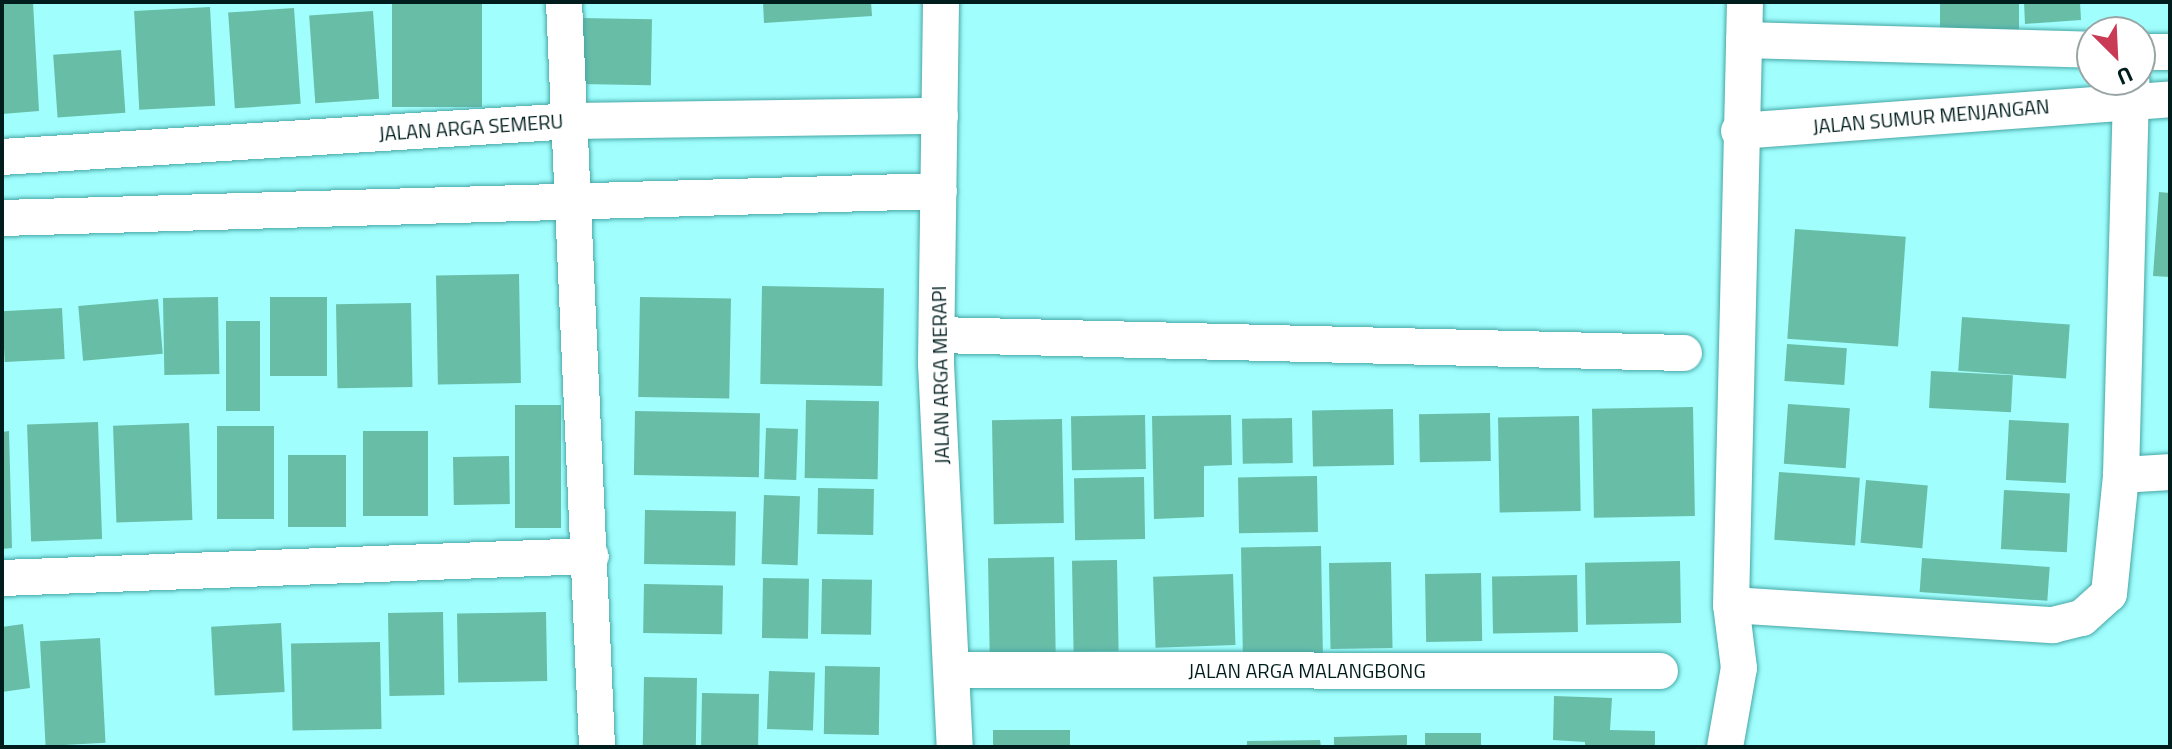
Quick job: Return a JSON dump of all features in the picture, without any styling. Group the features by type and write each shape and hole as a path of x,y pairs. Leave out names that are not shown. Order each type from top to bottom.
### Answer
{"street":[{"path":"564,2 572,121 597,747"},
{"name":"JALAN ARGA MERAPI","path":"941,2 937,335 955,747"},
{"path":"1725,747 1739,668 1731,605 1739,131 1745,2"},
{"path":"1744,40 2076,50"},
{"name":"JALAN SUMUR MENJANGAN","path":"1739,131 2076,96"},
{"path":"1731,605 2053,625 2082,618 2109,594 2121,475 2130,96"},
{"name":"JALAN ARGA SEMERU","path":"2,157 572,121 940,116"},
{"path":"2,218 939,191"},
{"path":"937,335 1684,353"},
{"path":"2121,475 2170,472"},
{"path":"2,578 591,556"},
{"name":"JALAN ARGA MALANGBONG","path":"954,670 1660,671"}],"building":[{"path":"2,2 33,2 39,111 2,114"},
{"path":"392,2 482,2 482,107 392,107"},
{"path":"763,2 871,2 872,16 764,23"},
{"path":"1940,2 2019,2 2019,35 1940,35"},
{"path":"2024,2 2080,2 2081,16 2076,16 2076,20 2025,24"},
{"path":"210,7 215,106 139,110 134,11"},
{"path":"294,8 301,104 235,108 228,13"},
{"path":"373,11 379,99 315,103 309,15"},
{"path":"580,18 652,19 651,85 579,84"},
{"path":"121,50 125,113 58,118 53,55"},
{"path":"2159,192 2170,193 2170,277 2153,276"},
{"path":"1795,229 1906,237 1898,346 1787,339"},
{"path":"519,274 521,383 438,384 436,275"},
{"path":"762,286 884,288 882,386 760,384"},
{"path":"218,297 219,374 164,375 163,298"},
{"path":"270,297 327,297 327,376 270,376"},
{"path":"640,297 731,299 729,399 638,397"},
{"path":"158,299 163,354 83,361 78,306"},
{"path":"411,303 412,387 337,388 336,304"},
{"path":"62,308 65,359 5,362 2,311"},
{"path":"1962,317 2070,325 2066,378 1958,371"},
{"path":"226,321 260,321 260,411 226,411"},
{"path":"1787,344 1847,348 1844,385 1784,381"},
{"path":"1931,371 2013,375 2011,412 1929,408"},
{"path":"806,400 879,401 878,479 805,478"},
{"path":"1788,404 1850,408 1846,468 1784,464"},
{"path":"515,405 561,405 561,528 515,528"},
{"path":"1693,407 1695,516 1594,518 1592,409"},
{"path":"1393,409 1394,465 1313,466 1312,410"},
{"path":"635,411 760,413 759,477 634,475"},
{"path":"1490,413 1491,461 1420,462 1419,414"},
{"path":"1145,415 1146,469 1072,470 1071,416"},
{"path":"1231,415 1232,465 1204,466 1204,517 1154,519 1152,416"},
{"path":"1579,416 1581,511 1500,512 1498,417"},
{"path":"1292,418 1293,463 1243,464 1242,419"},
{"path":"1062,419 1064,523 994,524 992,420"},
{"path":"2009,420 2069,423 2066,483 2006,480"},
{"path":"98,422 102,539 31,541 27,424"},
{"path":"189,423 192,520 116,523 113,426"},
{"path":"217,426 274,426 274,519 217,519"},
{"path":"766,428 798,429 796,480 764,479"},
{"path":"9,431 12,548 2,549 2,432"},
{"path":"363,431 428,431 428,516 363,516"},
{"path":"288,455 346,455 346,527 288,527"},
{"path":"509,456 510,504 454,505 453,457"},
{"path":"1779,472 1860,478 1855,545 1774,540"},
{"path":"1317,476 1318,532 1239,533 1238,477"},
{"path":"1144,477 1145,539 1075,540 1074,478"},
{"path":"1866,480 1928,485 1922,548 1861,543"},
{"path":"818,488 874,489 873,535 817,534"},
{"path":"2004,490 2070,493 2067,552 2001,549"},
{"path":"764,495 800,496 798,565 762,564"},
{"path":"645,510 736,512 735,566 644,564"},
{"path":"1321,546 1323,653 1243,654 1241,547"},
{"path":"1054,557 1056,663 990,664 988,558"},
{"path":"1922,558 2050,567 2047,601 1920,592"},
{"path":"1117,560 1119,651 1074,652 1072,561"},
{"path":"1680,561 1681,623 1586,625 1585,563"},
{"path":"1391,562 1393,648 1331,649 1329,563"},
{"path":"1481,573 1482,641 1426,642 1425,574"},
{"path":"1233,574 1235,645 1156,648 1153,577"},
{"path":"1577,575 1578,632 1493,633 1492,576"},
{"path":"763,578 809,579 808,639 762,638"},
{"path":"822,579 872,580 871,635 821,634"},
{"path":"644,584 723,585 722,634 643,633"},
{"path":"443,612 444,695 389,696 388,613"},
{"path":"546,612 547,681 458,683 457,614"},
{"path":"281,623 285,692 215,696 211,627"},
{"path":"23,624 30,688 2,692 2,627"},
{"path":"100,638 105,743 46,746 40,641"},
{"path":"380,642 382,729 293,731 291,644"},
{"path":"825,666 880,667 879,735 824,734"},
{"path":"769,671 815,673 813,731 767,729"},
{"path":"644,677 697,678 696,747 643,747"},
{"path":"702,693 759,694 758,747 701,747"},
{"path":"1554,696 1612,698 1610,730 1655,731 1655,747 1585,747 1585,742 1553,740"},
{"path":"993,730 1070,730 1070,747 993,747"},
{"path":"1425,733 1481,733 1481,747 1425,747"},
{"path":"1407,735 1407,747 1334,747 1334,737"},
{"path":"1320,740 1321,747 1247,747 1247,741"}]}
